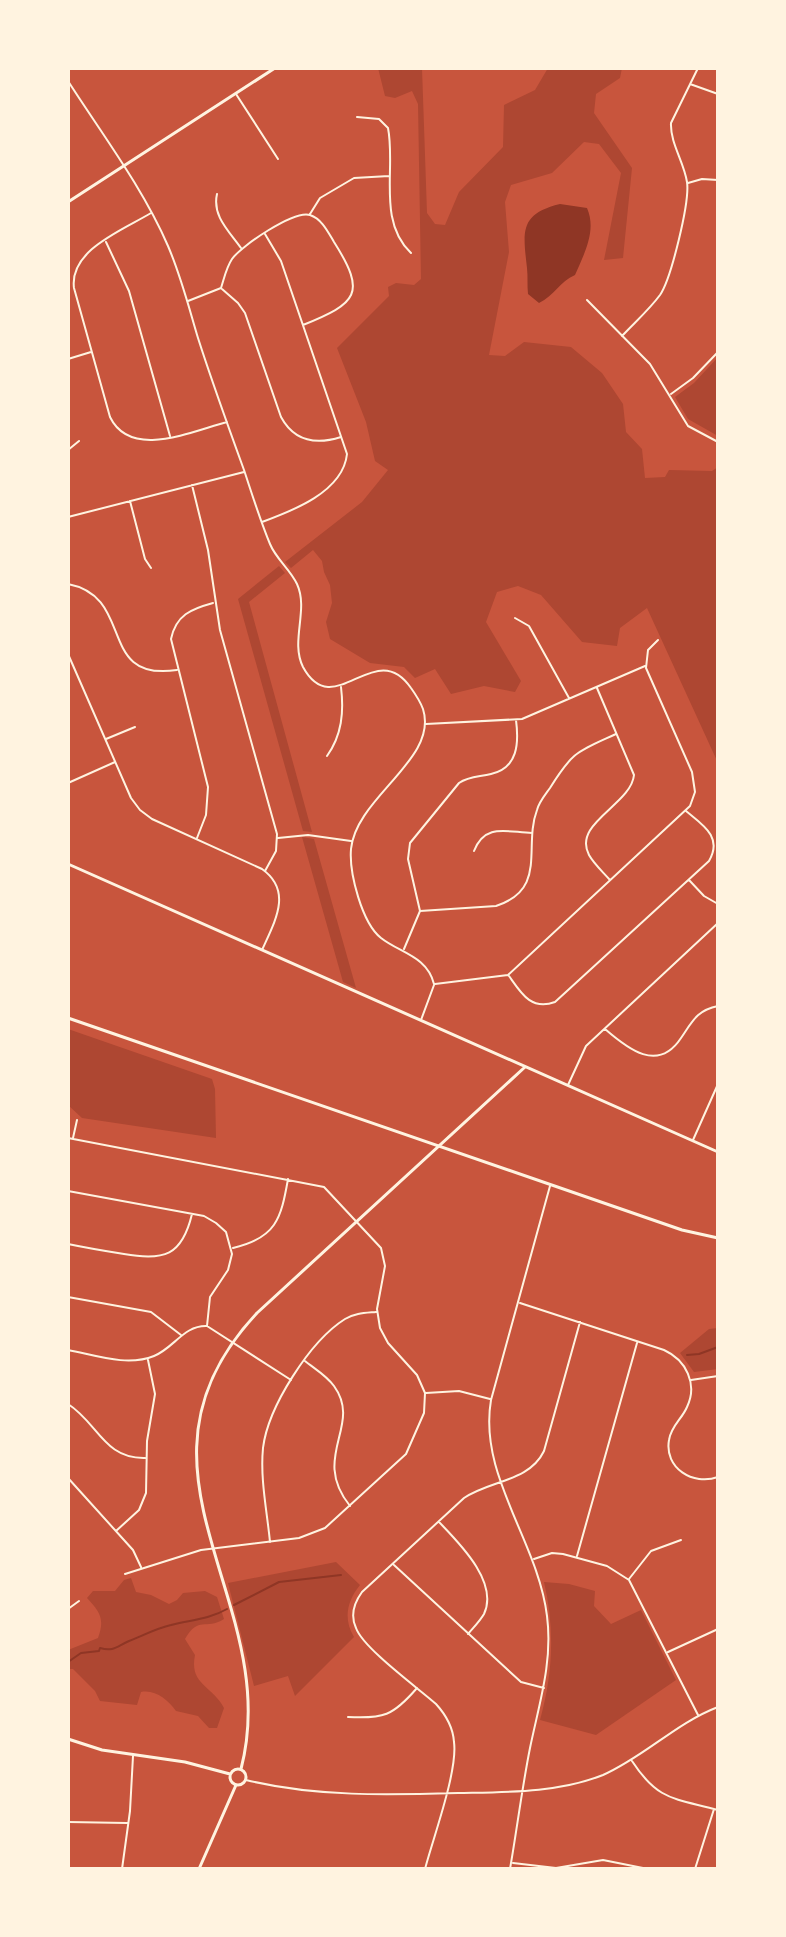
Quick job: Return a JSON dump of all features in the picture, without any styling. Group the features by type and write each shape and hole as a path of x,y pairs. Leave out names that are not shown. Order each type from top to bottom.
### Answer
{"street":[{"path":"68,202 275,68"},
{"path":"622,336 663,290 685,214 687,183 670,131 673,117 698,68"},
{"path":"68,81 152,212 175,262 270,546 295,579 300,594 301,663 308,674 319,682 341,686 377,670 395,672 405,679 419,700 425,724 418,749 365,813 352,842 352,869 369,924 384,940 404,950 424,966 434,984 421,1021"},
{"path":"690,84 718,94"},
{"path":"236,93 278,159"},
{"path":"357,117 375,117 386,124 390,133 394,229 400,242 411,253"},
{"path":"310,215 320,198 354,178 390,176"},
{"path":"687,183 702,179 718,180"},
{"path":"217,194 215,204 219,217 242,249"},
{"path":"152,212 82,257 74,275 74,288 110,417 117,428 140,441 227,422"},
{"path":"187,301 221,288 229,265 242,249 295,216 310,215 322,223 350,268 353,286 350,298 342,308 303,325"},
{"path":"262,522 304,506 338,475 346,459 342,436 281,261 265,234"},
{"path":"105,241 129,291 170,436"},
{"path":"221,288 245,313 281,417 288,428 312,441 342,436"},
{"path":"587,300 650,364 688,426 718,442"},
{"path":"68,359 92,352"},
{"path":"670,394 693,378 718,352"},
{"path":"68,450 79,441"},
{"path":"68,517 244,472"},
{"path":"192,485 208,550 220,630 277,839 274,858 265,871"},
{"path":"129,500 145,559 151,568"},
{"path":"68,584 86,590 98,599 106,609 128,657 136,666 155,673 178,670"},
{"path":"196,839 206,815 208,787 171,639 177,622 190,610 215,603"},
{"path":"515,618 529,626 570,699"},
{"path":"434,984 508,975 686,811 695,792 694,778 645,666 648,650 658,640"},
{"path":"68,654 131,798 140,810 152,819 265,871 277,885 280,905 262,951"},
{"path":"425,724 516,720 645,666"},
{"path":"327,756 339,733 341,686"},
{"path":"597,687 633,770 634,780 626,794 591,827 586,843 591,859 610,881"},
{"path":"404,950 420,911 408,859 410,843 459,783 498,772 508,764 518,746 516,720"},
{"path":"105,739 135,727"},
{"path":"420,911 491,907 507,902 529,879 537,807 569,758 616,734"},
{"path":"68,783 115,762"},
{"path":"508,975 528,1001 543,1005 555,1002 689,880 709,861 715,847 711,832 686,811"},
{"path":"474,851 480,839 492,831 533,834"},
{"path":"277,839 301,835 352,842"},
{"path":"68,864 718,1152"},
{"path":"689,880 704,896 718,904"},
{"path":"568,1086 581,1053 718,923"},
{"path":"605,1029 633,1052 658,1055 676,1045 700,1013 718,1006"},
{"path":"68,1018 682,1230 718,1238"},
{"path":"241,1769 249,1724 247,1678 242,1647 199,1495 196,1466 197,1437 206,1395 233,1341 257,1313 525,1067"},
{"path":"693,1141 718,1084"},
{"path":"73,1139 77,1120"},
{"path":"68,1138 324,1187 378,1242 385,1260 377,1312 383,1335 417,1375 425,1393 424,1413 406,1454 335,1521 316,1533 299,1538 213,1548 125,1574"},
{"path":"232,1248 254,1242 271,1230 282,1211 288,1179"},
{"path":"510,1869 544,1688 549,1650 548,1620 533,1559 501,1481 490,1444 491,1400 551,1185"},
{"path":"68,1191 192,1214 216,1223 226,1232 232,1248 229,1267 209,1301 207,1326"},
{"path":"68,1244 145,1258 161,1257 173,1251 183,1240 192,1214"},
{"path":"68,1297 151,1312 182,1336"},
{"path":"518,1302 637,1341 675,1357 685,1367 690,1380 689,1404 669,1438 670,1457 681,1472 691,1478 703,1481 718,1477"},
{"path":"270,1542 262,1468 263,1446 273,1413 304,1361 323,1338 343,1320 377,1312"},
{"path":"425,1869 454,1759 453,1733 441,1710 361,1638 354,1621 354,1609 359,1597 471,1493 526,1472 541,1458 580,1322"},
{"path":"68,1350 121,1360 148,1358 164,1351 193,1327 207,1326 292,1380"},
{"path":"577,1558 637,1341"},
{"path":"116,1531 139,1510 144,1500 155,1386 148,1358"},
{"path":"304,1361 328,1378 340,1397 343,1418 333,1462 334,1476 338,1489 351,1506"},
{"path":"690,1380 718,1376"},
{"path":"425,1393 459,1391 491,1400"},
{"path":"68,1404 118,1453 146,1458"},
{"path":"68,1478 133,1550 141,1568"},
{"path":"439,1521 473,1558 486,1593 484,1612 468,1634"},
{"path":"629,1580 651,1551 681,1540"},
{"path":"533,1559 552,1553 577,1558 607,1566 629,1580 698,1716"},
{"path":"393,1564 521,1682 544,1688"},
{"path":"68,1609 79,1601"},
{"path":"667,1652 718,1629"},
{"path":"348,1717 386,1715 398,1709 417,1687"},
{"path":"246,1780 289,1789 394,1794 523,1790 574,1784 600,1776 631,1760 698,1716 718,1707"},
{"path":"68,1739 102,1750 185,1762 230,1774"},
{"path":"122,1869 129,1824 133,1754"},
{"path":"631,1760 644,1779 660,1793 716,1809 695,1869"},
{"path":"230,1774 241,1769"},
{"path":"230,1774 231,1781 241,1785 246,1780 246,1774 241,1769"},
{"path":"199,1869 236,1785"},
{"path":"68,1822 129,1824"},
{"path":"511,1863 545,1868 616,1861 648,1869"},
{"path":"576,1864 577,1869"}],"shaded area":[{"path":"378,68 422,68 427,213 435,224 445,225 459,192 503,147 504,105 535,90 548,68 622,68 620,78 596,94 594,113 632,168 623,258 604,260 621,173 599,144 584,142 552,173 511,185 505,202 509,252 489,355 505,356 524,342 571,347 602,373 623,404 626,432 642,449 645,478 665,477 669,470 712,471 718,467 718,763 647,608 620,628 617,646 582,642 541,595 518,586 497,592 486,622 521,681 515,692 484,686 451,694 435,669 415,678 404,667 370,663 330,639 326,622 332,603 322,561 313,550 291,568 285,562 362,502 388,470 375,461 366,422 337,348 389,296 388,287 396,283 414,285 421,279 418,104 412,91 395,98 385,96"},
{"path":"560,204 587,208 590,234 575,275 539,303 528,294 525,235 530,219"},
{"path":"718,357 718,436 688,419 675,397 694,383"},
{"path":"279,566 285,573 249,602 312,832 303,831 238,599"},
{"path":"302,837 314,839 356,988 343,982"},
{"path":"68,1029 212,1079 216,1138 82,1118 68,1105"},
{"path":"718,1328 718,1369 694,1372 680,1353 709,1329"},
{"path":"336,1562 360,1585 348,1610 348,1624 354,1637 295,1696 288,1676 254,1686 228,1583"},
{"path":"131,1578 136,1592 169,1604 183,1593 205,1591 217,1597 224,1619 194,1627 185,1639 195,1655 198,1679 224,1708 217,1728 209,1728 198,1716 176,1711 165,1699 151,1692 141,1692 137,1705 100,1701 95,1691 73,1669 68,1669 68,1650 98,1638 100,1631 100,1616 87,1598 93,1591 115,1591 124,1580"},
{"path":"544,1582 595,1591 594,1606 611,1624 641,1610 676,1680 596,1735 540,1720 548,1686 551,1651 550,1617"}],"waterway":[{"path":"687,1355 718,1347"},
{"path":"234,1605 279,1582 341,1575"},
{"path":"68,1662 81,1653 99,1651 100,1648 112,1649 160,1628 227,1609"}]}
